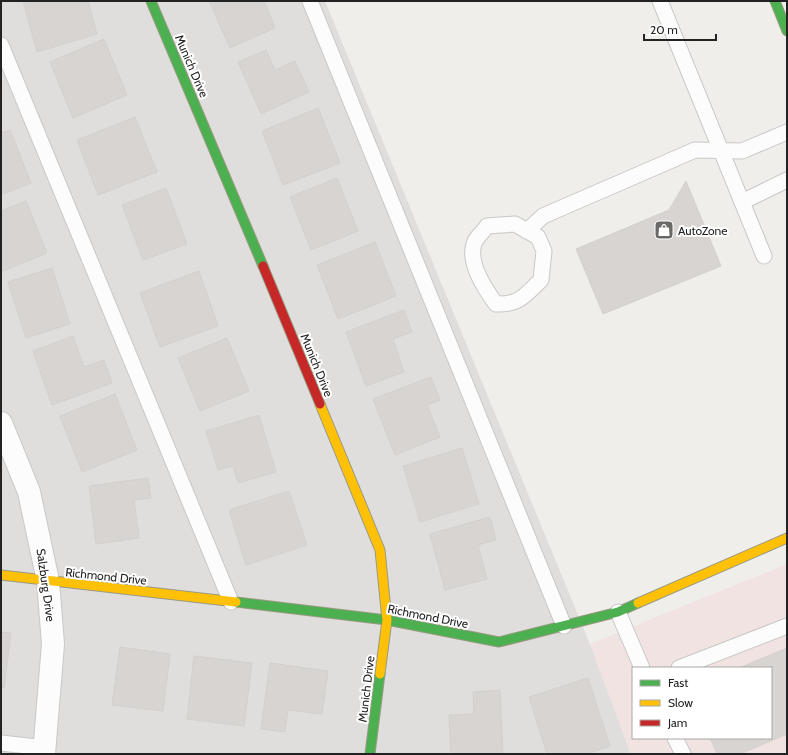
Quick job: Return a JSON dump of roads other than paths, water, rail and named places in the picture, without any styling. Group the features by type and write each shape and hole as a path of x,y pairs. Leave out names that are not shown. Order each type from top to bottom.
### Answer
{"street":[{"name":"Munich Drive","path":"151,1 380,550 387,620 370,754"},
{"path":"775,1 787,31"},
{"name":"Salzburg Drive","path":"1,423 29,492 48,581 53,644 45,751"},
{"name":"Richmond Drive","path":"1,575 387,620 499,642 618,612 787,538"}],"lane":[{"path":"310,1 564,626"},
{"path":"660,1 764,256"},
{"path":"1,45 231,602"},
{"path":"527,231 543,216 695,150 742,151 787,132"},
{"path":"742,202 787,180"},
{"path":"515,224 527,231 538,237 544,251 541,280 521,299 510,304 496,304 481,282 473,257 475,241 487,226 515,224"},
{"path":"618,612 642,667"},
{"path":"682,667 787,626"},
{"path":"676,739 683,754"},
{"path":"1,743 45,751"}],"place":[{"name":"AutoZone","path":"664,230"}]}
